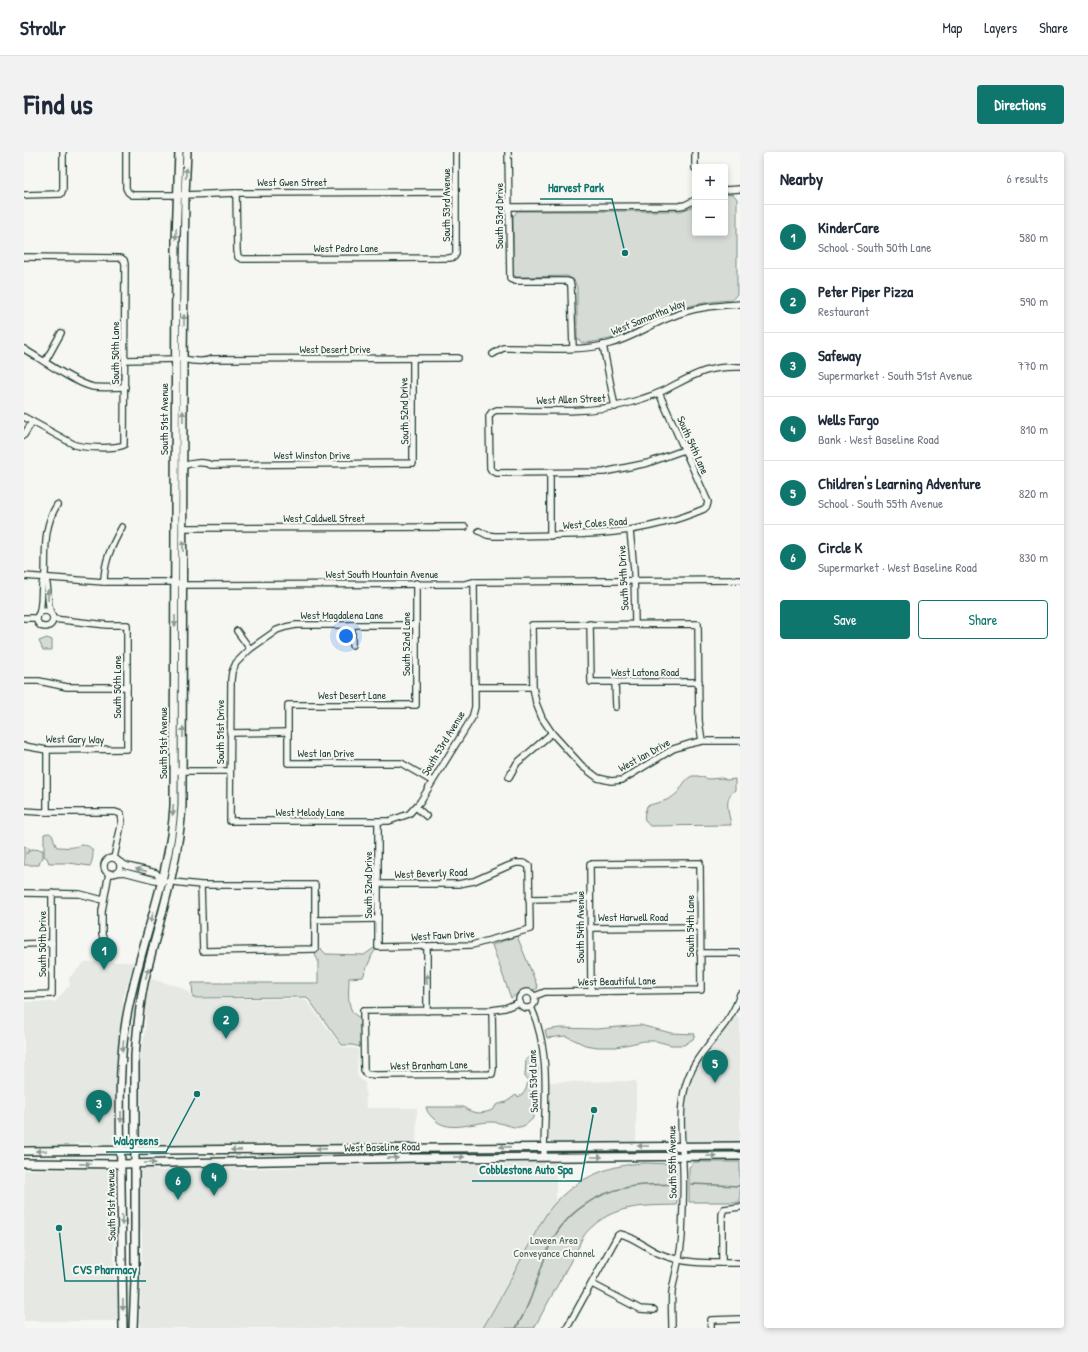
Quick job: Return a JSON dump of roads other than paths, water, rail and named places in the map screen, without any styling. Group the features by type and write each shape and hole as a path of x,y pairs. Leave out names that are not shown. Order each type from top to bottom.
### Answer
{"main road":[{"name":"South 51st Avenue","path":"123,1328 121,1064 126,1020 137,969 168,856 174,806 175,359 179,152"},
{"name":"South 51st Avenue","path":"133,1328 135,1280 134,1056 138,1020 146,977 171,882 176,856 180,827 183,771 183,359 187,152"},
{"name":"West Baseline Road","path":"24,1151 740,1146"},
{"name":"West Baseline Road","path":"24,1163 134,1164 415,1158 740,1156"}],"street":[{"path":"24,195 61,194 63,152"},
{"name":"West Gwen Street","path":"126,152 126,188 132,195 185,195 236,192 456,192"},
{"name":"South 53rd Avenue","path":"454,257 456,254 456,152"},
{"name":"South 53rd Drive","path":"508,152 510,279 515,281 566,280 570,282 573,348"},
{"path":"695,152 695,164"},
{"path":"728,190 740,189"},
{"name":"West Pedro Lane","path":"236,192 238,257 454,257"},
{"path":"508,207 679,206 692,202"},
{"name":"South 50th Lane","path":"24,257 121,258 124,260 125,264 124,445 110,447 83,447 75,445 32,422"},
{"name":"West Samantha Way","path":"493,354 503,348 573,348 603,345 634,336 657,323 683,312 704,307 740,304"},
{"path":"45,362 61,333"},
{"path":"603,345 615,407"},
{"path":"24,350 88,386 125,387"},
{"name":"South 52nd Drive","path":"413,358 413,463"},
{"name":"West Desert Drive","path":"125,360 458,358"},
{"name":"West Allen Street","path":"550,473 497,473 492,471 490,468 489,416 492,412 497,410 591,410 615,407 659,393 695,374 706,370 740,366"},
{"name":"South 54th Lane","path":"659,393 708,502 707,506"},
{"path":"24,417 32,422 24,435"},
{"path":"550,536 550,473 604,472 622,469 659,460 684,450"},
{"name":"West Winston Drive","path":"175,466 208,464 413,463"},
{"path":"45,577 42,584 41,603 38,616 40,624 46,626 51,623 52,616 49,608 48,584 45,577 45,548 48,523 57,505"},
{"name":"West Coles Road","path":"480,531 487,535 494,536 550,536 593,535 630,531 681,518 704,509 707,506"},
{"path":"104,582 104,571 107,558 122,527"},
{"name":"West Caldwell Street","path":"183,528 465,527"},
{"name":"South 54th Drive","path":"630,531 633,548 635,624"},
{"name":"West South Mountain Avenue","path":"24,576 104,582 175,582 183,585 465,584 474,582 740,580"},
{"name":"South 53rd Avenue","path":"389,821 409,814 416,807 472,718 475,687 474,582"},
{"name":"South 52nd Lane","path":"416,584 416,705"},
{"path":"24,618 38,616 42,612 46,611 52,616"},
{"name":"South 50th Lane","path":"52,616 107,625 127,625 127,749"},
{"name":"West Latona Road","path":"590,624 591,682 699,682"},
{"path":"509,777 518,762 552,733 540,713 536,703 533,687 532,625 698,624 699,721 702,742"},
{"name":"West Magdalena Lane","path":"250,649 277,630 296,625 416,625"},
{"path":"352,625 352,645"},
{"path":"236,631 250,649"},
{"name":"South 51st Drive","path":"230,821 230,686 232,672 239,659 250,649"},
{"path":"24,681 39,681 67,687 127,687"},
{"path":"615,682 616,707"},
{"path":"475,687 533,687"},
{"name":"West Desert Lane","path":"288,732 288,705 416,705"},
{"path":"230,732 288,732"},
{"name":"West Ian Drive","path":"288,732 288,763 401,763 432,781"},
{"name":"West Ian Drive","path":"552,733 582,766 598,778 611,781 622,780 673,749 689,744 702,742 740,741"},
{"name":"West Gary Way","path":"24,746 47,750 127,749"},
{"path":"47,750 47,812"},
{"path":"174,771 230,771"},
{"path":"416,807 426,816"},
{"path":"24,811 115,812 121,814 122,821 116,860 120,868 112,873 103,900 102,935 108,948"},
{"name":"West Melody Lane","path":"230,821 389,821"},
{"name":"South 52nd Drive","path":"378,822 378,947"},
{"path":"162,880 156,873 127,866 116,860 108,859 105,864 105,869 112,873 124,872 155,880 171,882 201,885 314,885 315,949 203,951 201,885"},
{"name":"West Beverly Road","path":"378,884 458,884 474,881 516,863 523,863 529,866 529,899"},
{"name":"South 54th Lane","path":"700,863 700,990"},
{"name":"South 54th Avenue","path":"591,991 590,864 700,863"},
{"path":"24,893 80,894 103,900"},
{"name":"South 50th Drive","path":"24,994 52,994 52,893"},
{"path":"529,899 590,898"},
{"name":"West Fawn Drive","path":"378,947 427,947 478,944 530,929 529,899"},
{"path":"315,920 378,919"},
{"name":"West Harwell Road","path":"590,928 700,927"},
{"path":"24,944 52,944"},
{"path":"427,947 428,1011 492,1010 505,1008 520,1002"},
{"path":"700,954 740,953"},
{"name":"West Beautiful Lane","path":"534,996 545,992 700,990"},
{"path":"523,992 529,992 534,996 536,1001 530,1007 523,1006 520,1002 520,997 523,992"},
{"name":"South 55th Avenue","path":"672,1328 672,1294 679,1261 682,1235 683,1096 691,1070 702,1052 725,1025 734,1010 740,994"},
{"name":"South 53rd Lane","path":"530,1007 538,1024 544,1058 544,1157"},
{"name":"West Branham Lane","path":"428,1011 364,1011 364,1070 366,1074 492,1074 492,1010"},
{"path":"734,1010 739,1014"},
{"path":"722,1263 722,1214 724,1209 740,1207"},
{"path":"567,1328 618,1235 620,1234 658,1253 679,1261 699,1264 740,1263"},
{"path":"592,1284 640,1308 654,1310"},
{"path":"711,1328 711,1320 740,1319"}],"waterway":[{"path":"516,1328 530,1300 553,1239 569,1218 591,1201 616,1190 640,1185 675,1184"},
{"path":"691,1184 740,1186"}],"place":[{"name":"Harvest Park","path":"625,253"},
{"name":"KinderCare","path":"104,970"},
{"name":"Peter Piper Pizza","path":"226,1039"},
{"name":"Children's Learning Adventure","path":"715,1083"},
{"name":"Walgreens","path":"197,1094"},
{"name":"Cobblestone Auto Spa","path":"594,1110"},
{"name":"Safeway","path":"99,1123"},
{"name":"Wells Fargo","path":"214,1196"},
{"name":"Circle K","path":"178,1200"},
{"name":"CVS Pharmacy","path":"59,1228"}],"park label":[{"name":"Laveen Area Conveyance Channel","path":"554,1246"}]}
